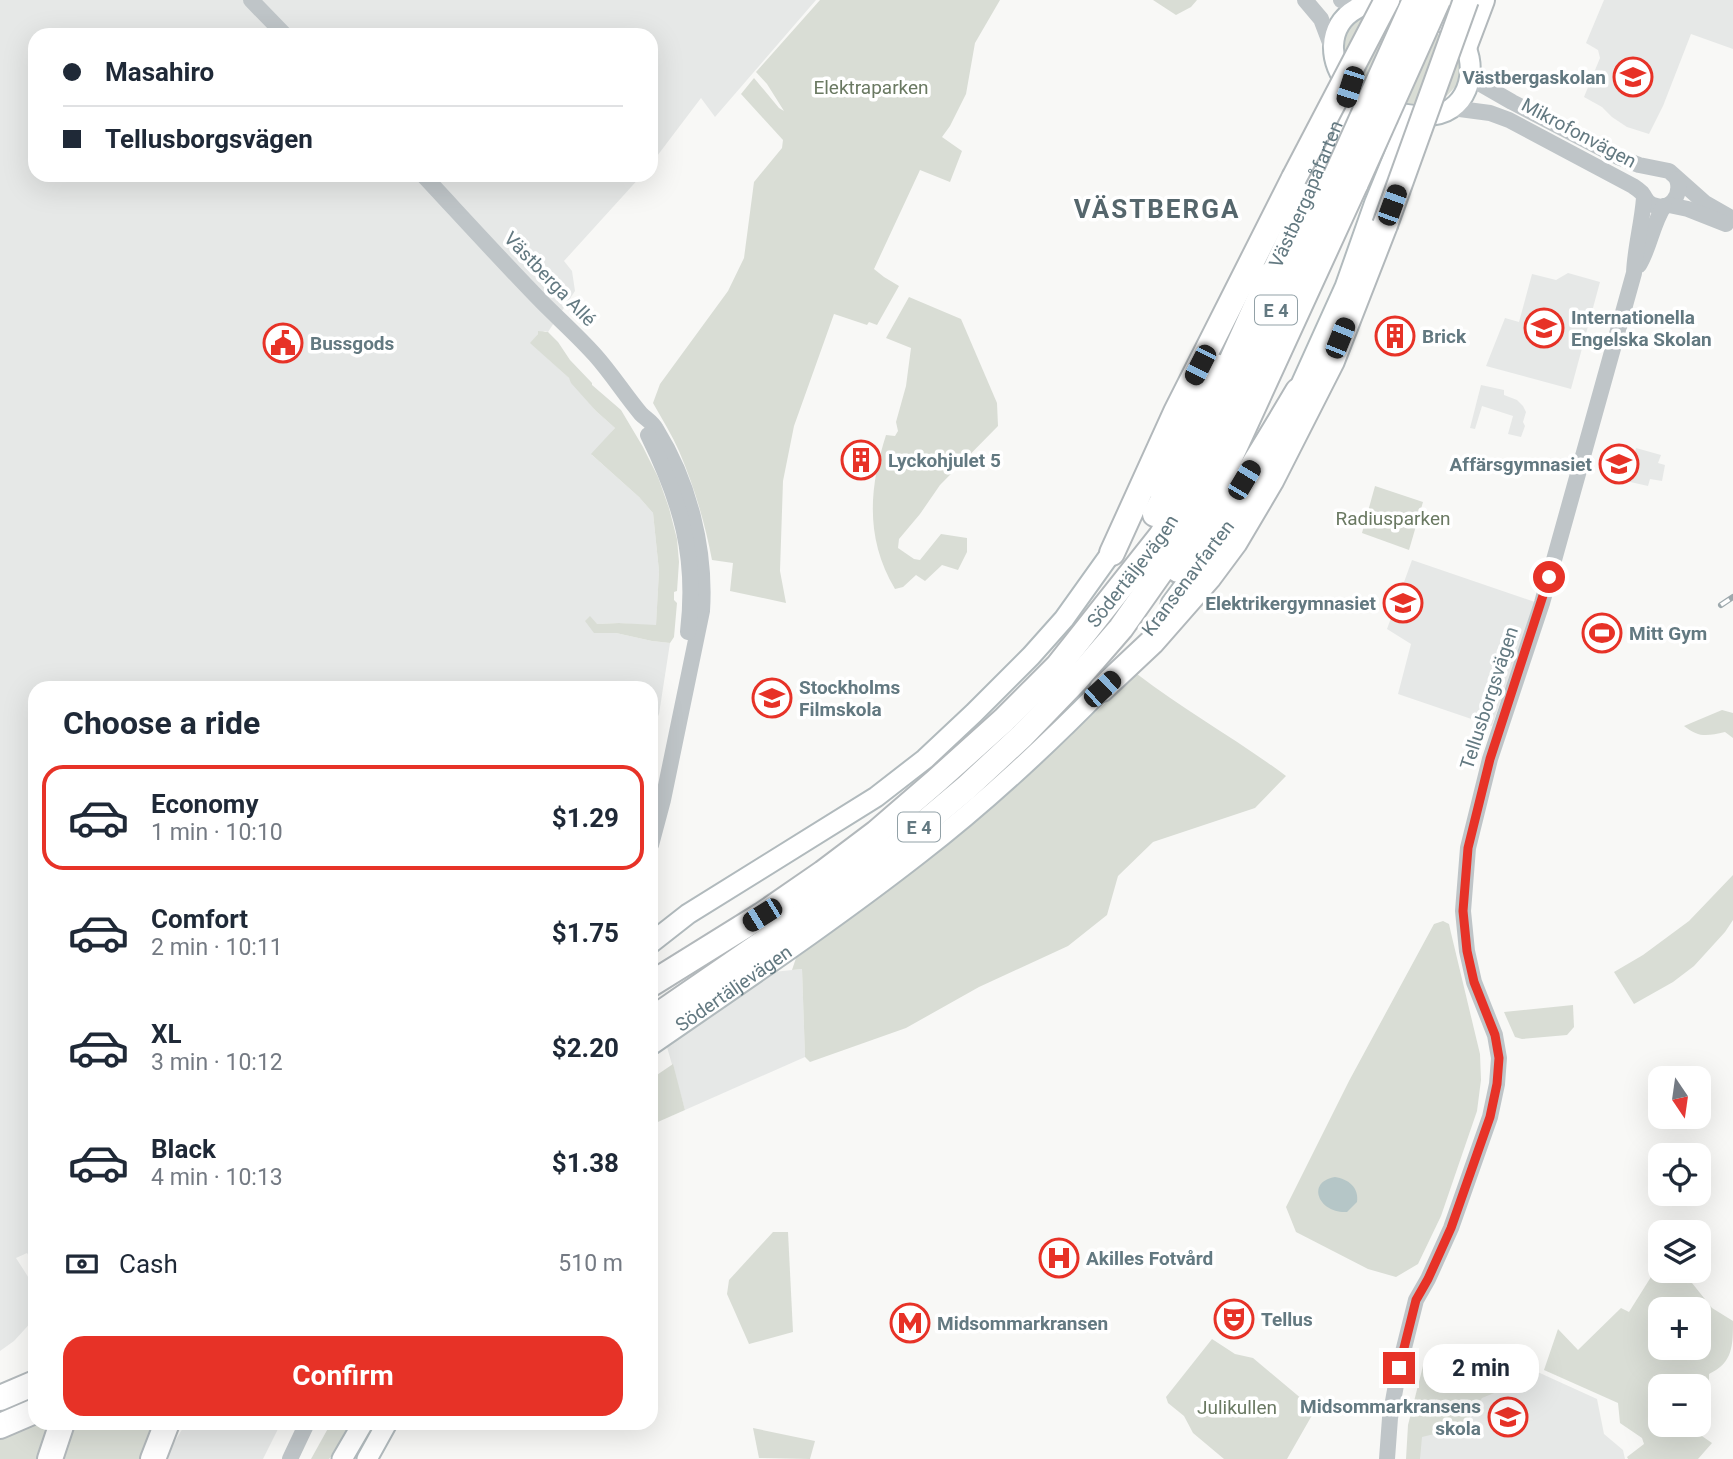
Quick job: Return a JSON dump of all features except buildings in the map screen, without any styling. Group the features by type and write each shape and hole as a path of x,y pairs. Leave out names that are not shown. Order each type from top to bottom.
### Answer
{"highway":[{"name":"Södertäljevägen","path":"658,1013 828,898 898,845 1022,736 1121,628 1178,547 1223,473 1346,179 1415,0"},
{"name":"Södertäljevägen","path":"658,980 762,915 876,833 1004,720 1058,666 1161,536 1197,476 1438,0"},
{"path":"1102,689 1160,633 1209,577 1241,532 1271,481 1332,361 1385,225 1466,0"},
{"path":"1465,45 1482,0"},
{"path":"1112,553 1176,412 1294,178 1365,2"},
{"path":"1118,590 1135,549 1168,491 1213,399 1270,275"},
{"name":"E 4","path":"1121,628 1166,585 1204,538 1244,480 1298,391"},
{"path":"3,1397 28,1386"},
{"path":"4,1425 28,1413"},
{"path":"50,1459 60,1430"},
{"path":"153,1459 164,1430"}],"main road":[{"path":"1365,2 1400,4 1422,11 1458,34 1465,45 1471,76 1466,92 1452,108 1438,114 1415,116 1391,111 1367,100 1350,87 1339,72 1332,48 1340,24 1348,14 1365,2"},
{"name":"Västbergapåfarten","path":"1112,553 1147,500 1244,308 1270,275 1305,200 1350,87"},
{"name":"Kransenavfarten","path":"1102,689 1180,593 1254,485 1292,411 1298,391 1345,287 1404,131 1415,116"},
{"name":"Södertäljevägen","path":"658,938 688,914 876,797 925,759 1031,656 1064,620 1112,553"},
{"name":"Södertäljevägen","path":"658,1040 798,944 922,852 1040,751 1102,689"},
{"path":"342,1459 359,1430"},
{"path":"367,1459 383,1430"}],"street":[{"path":"251,0 278,28"},
{"path":"1305,0 1321,19 1332,48"},
{"name":"Mikrofonvägen","path":"1471,76 1512,102 1618,157 1639,165 1669,171 1705,203 1733,219"},
{"name":"Mikrofonvägen","path":"1452,108 1490,113 1509,120 1633,186 1652,205 1688,209 1733,226"},
{"name":"Mikrofonvägen","path":"1643,196 1641,185 1644,178 1657,169"},
{"path":"1666,206 1677,197 1677,179"},
{"name":"Västberga Allé","path":"430,182 596,356 654,425 685,489 701,558 702,611 658,819"},
{"name":"Tellusborgsvägen","path":"1387,1459 1390,1418 1399,1368 1416,1300 1455,1217 1490,1117 1497,1084 1499,1058 1495,1035 1474,982 1467,951 1463,911 1468,848 1490,759 1542,603 1634,273 1634,253 1643,196"},
{"name":"Tellusborgsvägen","path":"1634,273 1645,255 1657,217 1666,206"},
{"name":"Västberga Allé","path":"643,415 645,429 674,493 684,527 692,589 683,664 658,771"},
{"path":"290,1459 304,1430"}],"shaded area":[{"path":"0,0 816,0 715,117 701,98 658,155 658,28 28,28 28,182 636,182 564,261 572,271 575,291 548,332 538,334 531,343 569,378 596,411 615,428 592,455 653,513 659,571 656,626 597,624 594,633 616,633 670,643 658,716 658,681 28,681 28,1255 16,1258 28,1277 28,1326 0,1351"},
{"name":"Västbergaskolan","path":"1604,0 1733,0 1733,49 1691,34 1649,134 1627,127 1584,97 1600,58 1598,50 1586,43"},
{"name":"Internationella Engelska Skolan","path":"1568,273 1600,282 1571,389 1486,366 1505,318 1519,322 1532,274 1556,280"},
{"path":"1481,385 1504,390 1504,395 1517,400 1523,406 1526,412 1521,437 1508,434 1513,416 1482,406 1475,429 1470,428"},
{"path":"1636,448 1661,455 1658,463 1665,465 1662,481 1650,479 1648,486 1626,481"},
{"path":"1412,560 1535,602 1492,726 1398,694 1411,644 1387,629"},
{"path":"802,969 805,1057 685,1110 667,1047 773,972"},
{"path":"1335,1177 1348,1182 1356,1192 1357,1202 1347,1212 1329,1208 1319,1197 1320,1185"},
{"name":"Midsommarkransens skola","path":"1531,1369 1597,1399 1604,1434 1623,1450 1625,1459 1407,1459 1424,1380 1489,1378"},
{"path":"182,1430 278,1430 263,1459 167,1459"}],"green space":[{"name":"Elektraparken","path":"820,0 1000,0 975,43 966,94 942,137 962,151 950,182 920,170 874,269 899,286 877,325 869,322 867,325 834,314 794,426 783,481 780,571 786,603 730,591 733,563 712,560 690,478 653,403 660,384 728,291 744,258 754,182 782,148 783,140 741,94 754,78 784,111 756,72"},
{"path":"1153,0 1197,0 1191,7 1176,15"},
{"path":"1389,12 1416,19 1441,36 1456,54 1461,69 1457,85 1439,104 1414,107 1383,98 1360,83 1344,62 1342,45 1349,29 1362,16"},
{"path":"909,297 961,319 997,403 998,426 940,485 899,539 898,548 920,560 941,534 967,538 967,552 958,570 942,565 925,581 916,575 903,587 895,589 885,570 874,532 873,494 886,435 895,436 898,431 896,422 906,386 911,348 886,338"},
{"path":"538,331 548,332 592,385 621,410 658,477 677,539 679,562 677,591 674,592 674,600 677,603 674,637 670,643 616,633 594,633 585,621 590,616 597,624 656,625 659,571 653,513 591,454 615,428 596,411 569,378 530,343"},
{"name":"Radiusparken","path":"1375,486 1423,502 1409,550 1362,533"},
{"path":"1137,674 1286,776 1255,808 1153,842 1118,876 1107,915 1068,946 979,987 906,1028 810,1062 805,1057 802,969 792,970 796,958 983,815"},
{"path":"1722,710 1733,713 1733,738 1725,732 1699,734 1684,726"},
{"path":"1733,875 1733,920 1725,932 1694,966 1673,982 1634,1004 1614,972 1643,955 1689,921"},
{"path":"1443,921 1449,924 1480,1054 1481,1080 1477,1111 1441,1216 1418,1264 1396,1277 1368,1269 1296,1232 1286,1207 1349,1081 1434,924"},
{"path":"1573,1005 1574,1027 1567,1035 1522,1039 1515,1037 1504,1012"},
{"path":"673,1064 685,1110 658,1122 658,1074"},
{"path":"773,1232 788,1232 793,1332 749,1344 727,1294 729,1280"},
{"path":"1648,1282 1692,1283 1703,1297 1648,1297 1648,1360 1711,1360 1711,1307 1733,1321 1730,1352 1717,1370 1709,1374 1648,1374 1648,1437 1703,1437 1712,1443 1698,1459 1628,1459 1627,1457 1644,1444 1642,1438 1620,1423 1618,1403 1544,1370 1558,1329 1578,1350 1621,1308 1629,1312"},
{"name":"Julikullen","path":"1212,1339 1235,1354 1253,1358 1315,1410 1287,1459 1224,1459 1193,1433 1184,1416 1168,1403 1166,1397"},
{"path":"1423,1366 1480,1381 1514,1374 1506,1388 1482,1398 1463,1427 1422,1437 1420,1459 1406,1459 1408,1425"},
{"path":"28,1426 28,1430 152,1430 140,1459 0,1459 0,1436"},
{"path":"753,1428 815,1441 810,1459 759,1458"},
{"path":"327,1430 350,1430 329,1459 311,1459"}],"railway":[{"path":"1721,605 1733,597"}],"place":[{"name":"Västbergaskolan","path":"1633,77"},
{"name":"Internationella Engelska Skolan","path":"1544,328"},
{"name":"Brick","path":"1395,336"},
{"name":"Bussgods","path":"283,343"},
{"name":"Lyckohjulet 5","path":"861,460"},
{"name":"Affärsgymnasiet","path":"1619,464"},
{"name":"Elektrikergymnasiet","path":"1403,603"},
{"name":"Mitt Gym","path":"1602,633"},
{"name":"Stockholms Filmskola","path":"772,698"},
{"name":"Akilles Fotvård","path":"1059,1258"},
{"name":"Tellus","path":"1234,1319"},
{"name":"Midsommarkransen","path":"910,1323"},
{"name":"Midsommarkransens skola","path":"1508,1417"}],"district":[{"name":"VÄSTBERGA","path":"1157,209"}],"route":[{"path":"1399,1368 1416,1300 1451,1228 1490,1117 1497,1084 1499,1058 1495,1035 1474,982 1467,951 1463,911 1468,848 1490,759 1549,577"}]}
